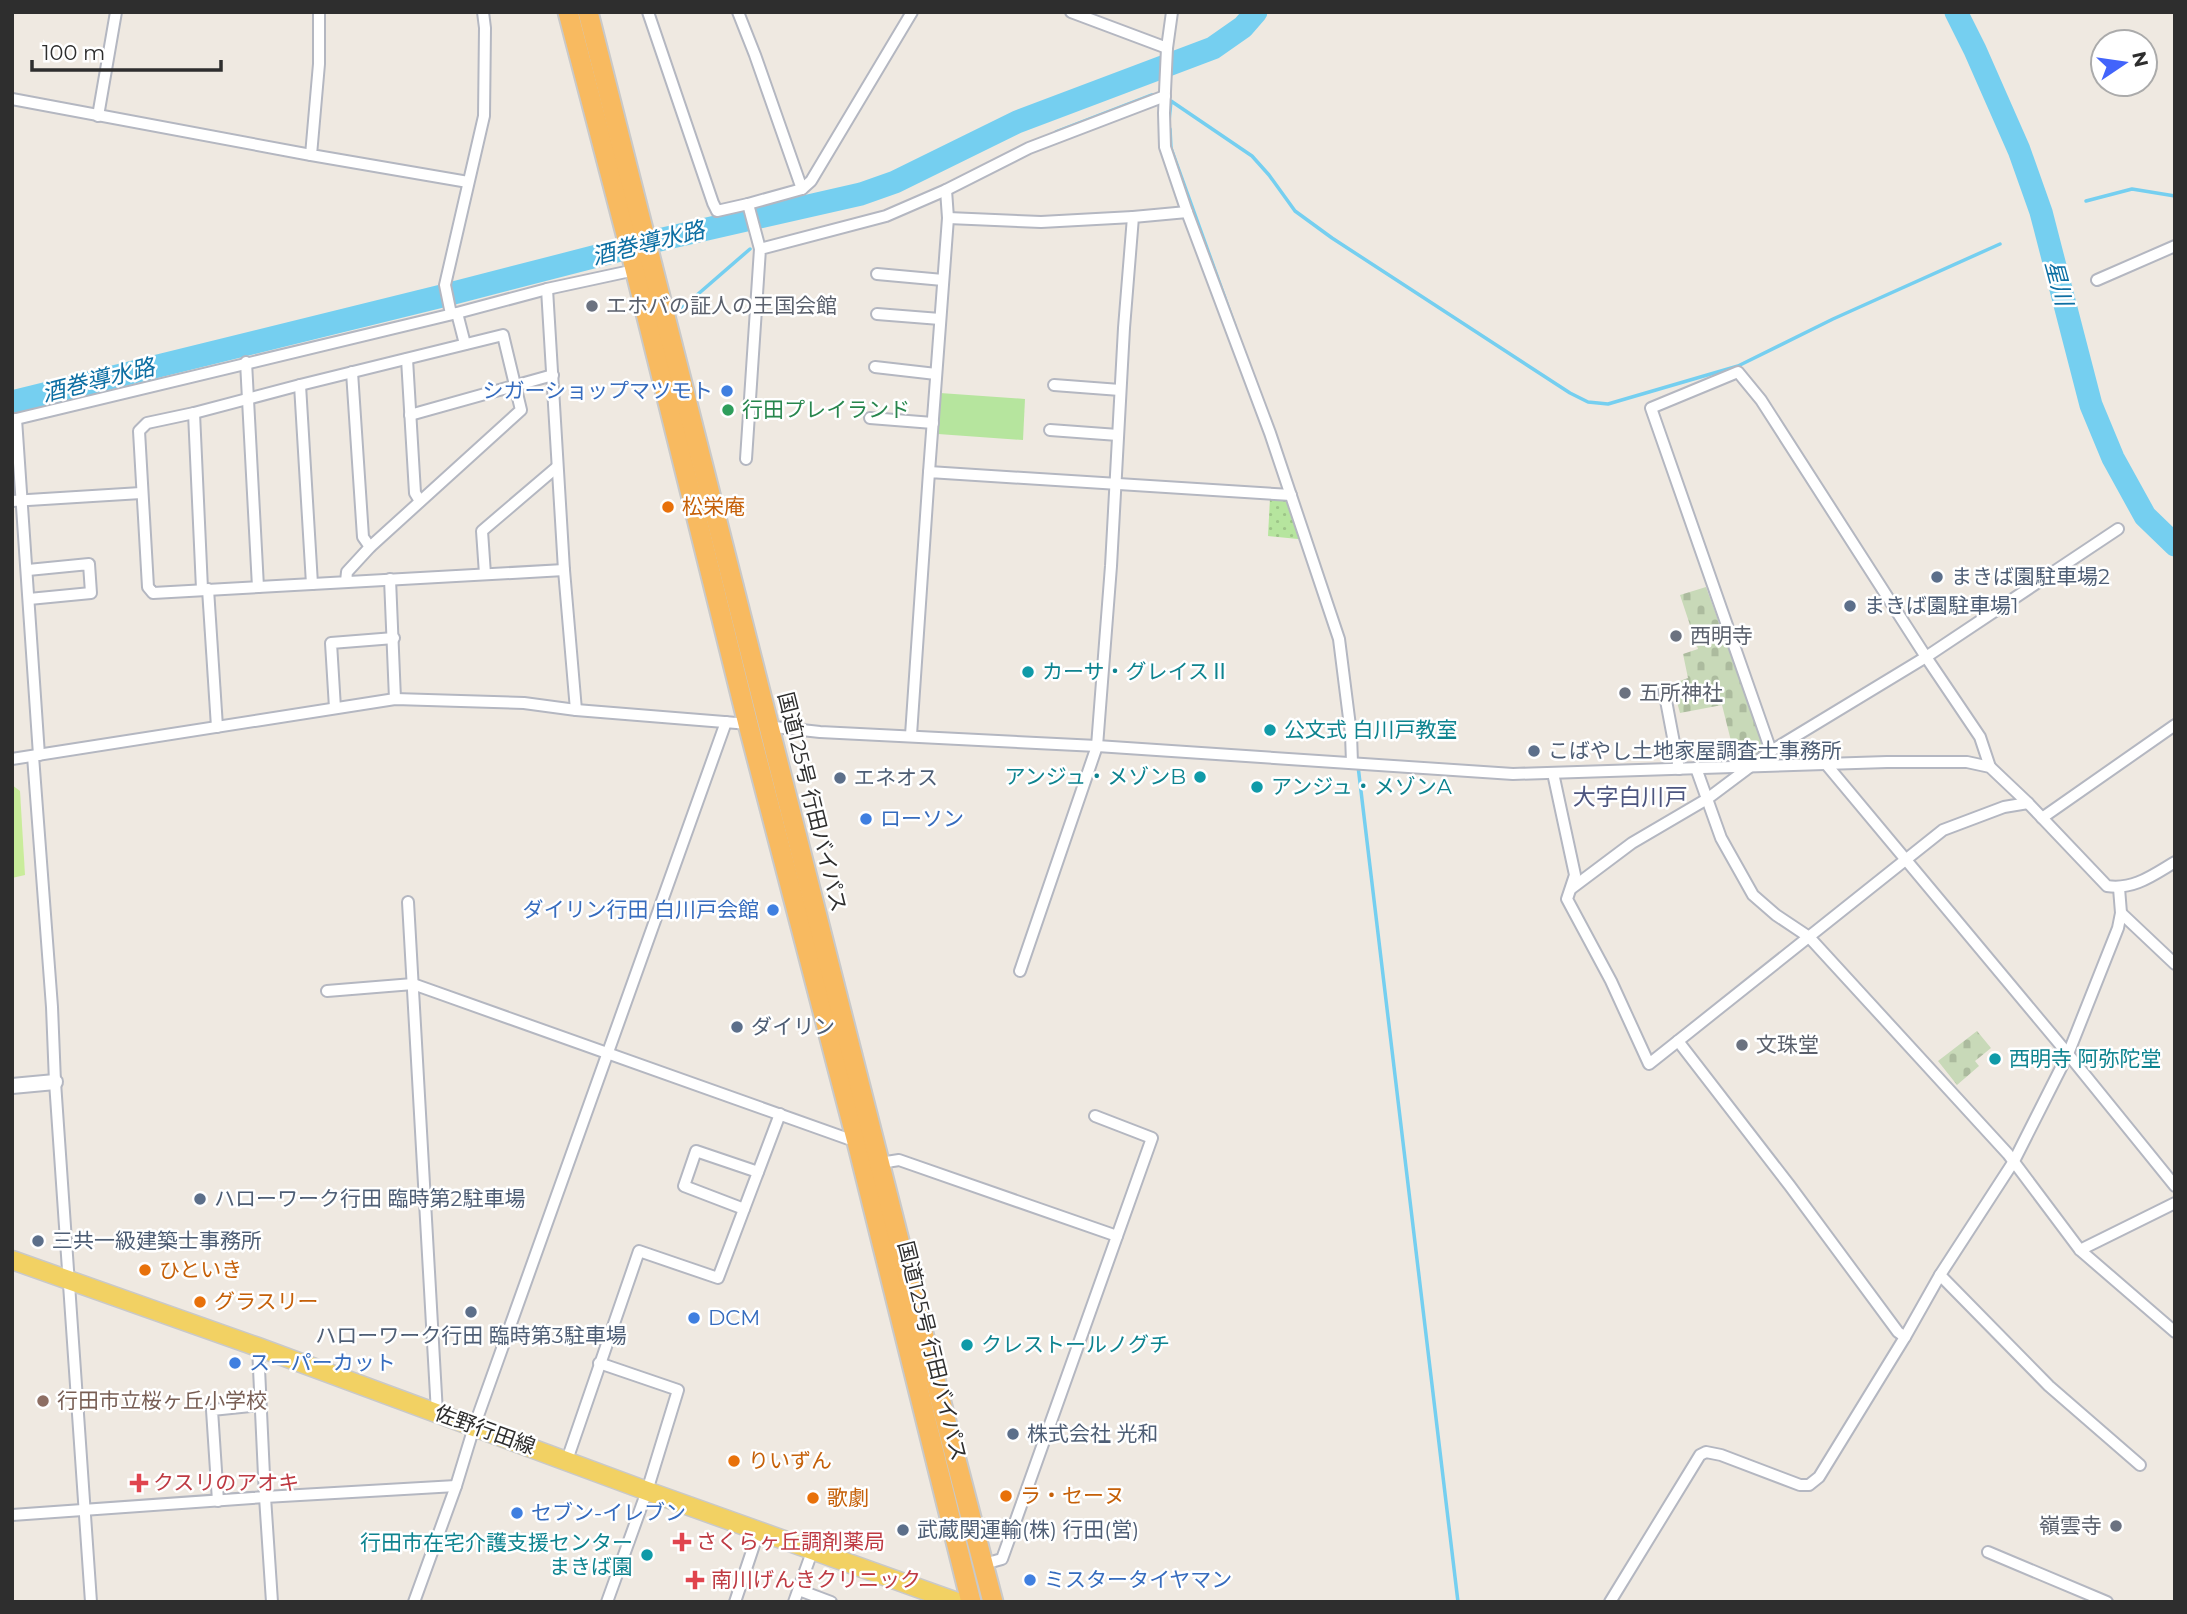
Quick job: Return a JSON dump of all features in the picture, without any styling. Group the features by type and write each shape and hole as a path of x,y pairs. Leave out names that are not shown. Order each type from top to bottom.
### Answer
{"highway":[{"name":"国道125号 行田バイパス","path":"568,12 634,233"},
{"name":"国道125号 行田バイパス","path":"588,12 640,266 748,724 857,1142 971,1602"},
{"name":"国道125号 行田バイパス","path":"640,266 770,726 993,1602"}],"main road":[{"name":"佐野行田線","path":"12,1259 258,1346 647,1491 957,1602"}],"street":[{"path":"98,116 116,12"},
{"path":"311,155 319,64 319,12"},
{"path":"465,344 445,285 484,116 483,12"},
{"path":"648,12 717,211 749,207 802,189 811,181 912,12"},
{"path":"738,12 802,189"},
{"path":"1071,12 1167,51"},
{"path":"1172,12 1167,51 1165,146 1291,495 1339,639 1352,763"},
{"path":"760,249 886,216 946,190 1029,148 1165,96"},
{"path":"12,99 468,183"},
{"path":"911,735 948,218 946,190"},
{"path":"746,459 760,249 749,207"},
{"path":"948,218 1041,222 1187,212"},
{"path":"1020,971 1097,746 1133,217"},
{"path":"2097,280 2175,246"},
{"path":"91,1602 55,1082 28,570 18,501 14,419 640,266"},
{"path":"877,274 943,280"},
{"path":"547,289 564,570 576,710"},
{"path":"877,314 940,319"},
{"path":"346,581 347,572 370,547 521,410 503,335 147,423 139,431 148,587 153,593 564,570"},
{"path":"407,359 415,493 420,501"},
{"path":"246,362 258,587"},
{"path":"875,367 936,374"},
{"path":"352,372 363,537 370,547"},
{"path":"1771,751 1651,408 1738,372 1761,400 1980,737 1990,767 2107,886 2119,888 2139,883 2175,862"},
{"path":"411,415 552,375"},
{"path":"300,385 312,583"},
{"path":"1054,385 1120,390"},
{"path":"194,413 217,727"},
{"path":"870,418 933,423"},
{"path":"1050,430 1118,435"},
{"path":"485,574 482,531 557,467"},
{"path":"929,472 1291,495"},
{"path":"18,501 141,493"},
{"path":"1572,888 1632,843 1707,799 1771,751 1926,657 2118,529"},
{"path":"28,570 89,565 91,593 29,598"},
{"path":"390,579 395,699"},
{"path":"334,708 331,643 394,638"},
{"path":"1664,690 1679,769"},
{"path":"12,759 395,699 524,703 820,732 1097,746 1513,774 1826,764 1967,762 1990,767"},
{"path":"414,1602 726,722"},
{"path":"2042,818 2175,725"},
{"path":"1826,764 2175,1186"},
{"path":"1696,768 1721,838 1753,895 1776,915 1809,937 1936,1074 2014,1161 2080,1250 2175,1332"},
{"path":"1553,773 1575,876 1567,899 1611,981 1649,1064 1943,830 2004,807 2028,803"},
{"path":"1610,1602 1700,1455 1706,1452 1721,1455 1805,1486 1819,1477 1940,1275 2014,1161 2068,1054 2118,928 2121,913 2119,888"},
{"path":"408,902 437,1413"},
{"path":"2121,913 2175,964"},
{"path":"327,991 413,984 857,1142"},
{"path":"1678,1041 1898,1332 1905,1337"},
{"path":"12,1086 55,1082"},
{"path":"567,1460 639,1251 719,1278 780,1114"},
{"path":"984,1564 1002,1559 1152,1138 1095,1116"},
{"path":"744,1209 684,1186 696,1151 758,1172"},
{"path":"880,1163 899,1160 1117,1236"},
{"path":"2080,1250 2175,1203"},
{"path":"1940,1275 2049,1386 2140,1465"},
{"path":"258,1346 272,1602"},
{"path":"599,1363 678,1390 647,1491 607,1602"},
{"path":"218,1501 212,1410 260,1405"},
{"path":"12,1515 456,1486"},
{"path":"734,1602 760,1530"},
{"path":"794,1602 813,1549"},
{"path":"1988,1552 2107,1602"},
{"path":"799,1590 831,1602"}],"green space":[{"path":"940,393 1025,399 1023,440 938,434"},
{"path":"1270,498 1289,500 1301,535 1298,539 1268,536"},
{"path":"1706,587 1766,750 1749,763 1736,761 1722,705 1680,713 1672,684 1688,678 1683,654 1698,649 1680,595"},
{"path":"12,785 20,791 25,875 12,878"},
{"path":"1977,1031 1991,1048 1975,1061 1979,1066 1957,1085 1938,1061"}],"waterway":[{"name":"酒巻導水路","path":"12,402 663,239 861,194 895,182 1017,122 1213,48 1243,27 1256,12"},
{"name":"星川","path":"1956,12 2019,150 2041,212 2091,405 2113,458 2145,516 2175,545"},
{"path":"1056,132 1152,95"},
{"path":"1169,121 1171,101 1252,156 1295,211 1332,238 1570,393 1588,402 1608,404 1738,366 1833,319 2000,244"},
{"path":"1170,129 1171,148 1235,326"},
{"path":"2086,201 2132,189 2175,196"},
{"path":"682,308 750,249"},
{"path":"1308,532 1344,640"},
{"path":"1358,766 1458,1602"}],"place":[{"name":"エホバの証人の王国会館","path":"592,306"},
{"name":"シガーショップマツモト","path":"727,391"},
{"name":"行田プレイランド","path":"728,410"},
{"name":"松栄庵","path":"668,507"},
{"name":"まきば園駐車場2","path":"1937,577"},
{"name":"まきば園駐車場1","path":"1850,606"},
{"name":"西明寺","path":"1676,636"},
{"name":"カーサ・グレイスⅡ","path":"1028,672"},
{"name":"五所神社","path":"1625,693"},
{"name":"公文式 白川戸教室","path":"1270,730"},
{"name":"こばやし土地家屋調査士事務所","path":"1534,751"},
{"name":"アンジュ・メゾンB","path":"1200,777"},
{"name":"エネオス","path":"840,778"},
{"name":"アンジュ・メゾンA","path":"1257,787"},
{"name":"ローソン","path":"866,819"},
{"name":"ダイリン行田 白川戸会館","path":"773,910"},
{"name":"ダイリン","path":"737,1027"},
{"name":"文珠堂","path":"1742,1045"},
{"name":"西明寺 阿弥陀堂","path":"1995,1059"},
{"name":"ハローワーク行田 臨時第2駐車場","path":"200,1199"},
{"name":"三共一級建築士事務所","path":"38,1241"},
{"name":"ひといき","path":"145,1270"},
{"name":"グラスリー","path":"200,1302"},
{"name":"ハローワーク行田 臨時第3駐車場","path":"471,1312"},
{"name":"DCM","path":"694,1318"},
{"name":"クレストールノグチ","path":"967,1345"},
{"name":"スーパーカット","path":"235,1363"},
{"name":"行田市立桜ヶ丘小学校","path":"43,1401"},
{"name":"株式会社 光和","path":"1013,1434"},
{"name":"りいずん","path":"734,1461"},
{"name":"クスリのアオキ","path":"139,1483"},
{"name":"ラ・セーヌ","path":"1006,1496"},
{"name":"歌劇","path":"813,1498"},
{"name":"セブン-イレブン","path":"517,1513"},
{"name":"嶺雲寺","path":"2116,1526"},
{"name":"武蔵関運輸(株) 行田(営)","path":"903,1530"},
{"name":"さくらヶ丘調剤薬局","path":"682,1542"},
{"name":"行田市在宅介護支援センター まきば園","path":"647,1555"},
{"name":"南川げんきクリニック","path":"695,1580"},
{"name":"ミスタータイヤマン","path":"1030,1580"}],"district":[{"name":"大字白川戸","path":"1630,797"}]}
